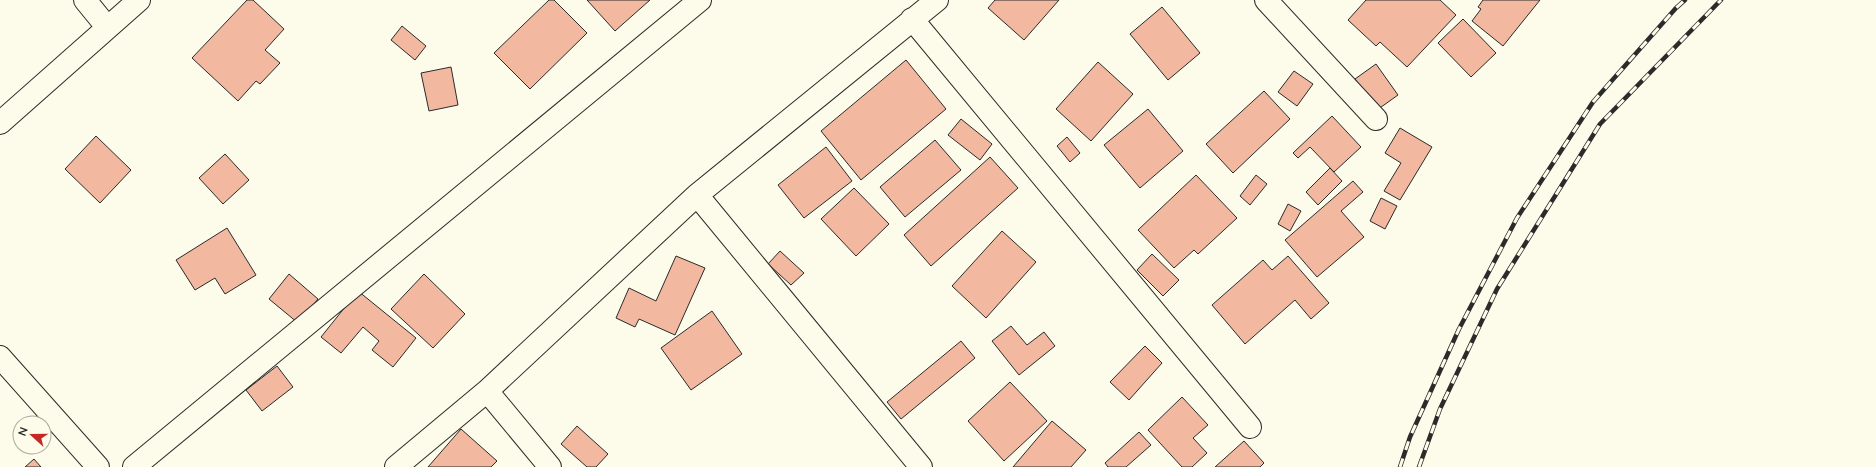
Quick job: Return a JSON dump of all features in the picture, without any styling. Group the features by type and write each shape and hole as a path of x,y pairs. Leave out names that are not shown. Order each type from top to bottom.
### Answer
{"street":[{"path":"85,0 107,27"},
{"path":"0,123 139,0"},
{"path":"134,467 700,0"},
{"path":"396,467 487,391 697,195 936,0"},
{"path":"1266,0 1376,119"},
{"path":"912,19 1250,427"},
{"path":"697,195 920,467"},
{"path":"0,357 98,467"},
{"path":"487,391 550,467"}],"building":[{"path":"247,0 253,0 284,29 265,50 280,63 260,84 256,81 238,101 192,58"},
{"path":"549,0 554,0 587,33 530,89 494,53"},
{"path":"587,0 650,0 615,31"},
{"path":"995,0 1059,0 1024,40 988,8"},
{"path":"1366,0 1440,0 1456,15 1407,67 1380,42 1376,46 1348,20"},
{"path":"1483,0 1540,0 1503,46 1472,21 1481,9 1478,7"},
{"path":"1162,7 1200,53 1168,80 1130,34"},
{"path":"1463,19 1496,53 1471,77 1438,43"},
{"path":"402,26 426,46 415,60 391,40"},
{"path":"906,60 946,109 861,180 821,131"},
{"path":"1098,62 1133,94 1091,141 1056,109"},
{"path":"1376,64 1398,95 1377,110 1355,79"},
{"path":"451,67 458,105 429,111 421,73"},
{"path":"1294,71 1313,84 1297,106 1278,92"},
{"path":"1264,91 1290,119 1233,173 1206,144"},
{"path":"1148,109 1183,151 1140,188 1104,145"},
{"path":"1332,116 1361,147 1334,172 1310,147 1298,158 1293,153"},
{"path":"961,119 992,144 980,160 948,135"},
{"path":"1400,128 1432,147 1400,200 1384,191 1401,163 1385,153"},
{"path":"96,136 131,170 100,203 65,169"},
{"path":"1067,137 1080,153 1070,162 1057,146"},
{"path":"935,140 961,170 905,217 880,187"},
{"path":"826,147 852,181 804,218 778,185"},
{"path":"225,154 249,180 223,204 199,178"},
{"path":"990,157 1018,188 931,266 904,235"},
{"path":"1330,168 1342,181 1318,205 1306,192"},
{"path":"1196,175 1237,218 1198,254 1194,250 1174,268 1138,230"},
{"path":"1256,175 1267,184 1250,205 1240,196"},
{"path":"1353,181 1363,192 1341,211 1364,237 1317,277 1285,240"},
{"path":"854,188 889,224 856,256 821,219"},
{"path":"1381,198 1397,206 1385,229 1370,221"},
{"path":"1288,204 1301,211 1290,231 1278,224"},
{"path":"227,228 256,275 225,294 215,278 195,290 176,260"},
{"path":"1002,231 1036,262 986,318 952,286"},
{"path":"780,251 804,273 791,285 768,264"},
{"path":"1152,254 1179,280 1163,296 1137,270"},
{"path":"676,256 705,268 675,335 639,319 635,327 616,318 629,288 656,301"},
{"path":"1288,256 1329,303 1311,319 1295,300 1245,344 1212,305 1263,260 1272,270"},
{"path":"289,274 318,299 298,323 269,299"},
{"path":"424,274 465,314 433,348 391,309"},
{"path":"358,291 416,338 393,367 372,350 379,341 363,327 341,353 321,337"},
{"path":"712,311 742,354 691,390 661,348"},
{"path":"1011,326 1027,345 1044,332 1055,346 1019,375 992,341"},
{"path":"961,341 975,358 901,419 887,402"},
{"path":"1145,346 1162,363 1129,400 1110,382"},
{"path":"277,366 293,387 262,411 246,390"},
{"path":"1010,382 1047,421 1004,461 968,421"},
{"path":"1182,397 1208,425 1193,438 1207,453 1192,467 1182,467 1148,430"},
{"path":"1052,421 1086,450 1071,467 1013,467"},
{"path":"577,426 608,454 596,467 587,467 561,444"},
{"path":"461,429 497,461 491,467 428,467"},
{"path":"1139,432 1151,445 1126,467 1108,467 1105,463"},
{"path":"1244,441 1264,463 1260,467 1215,467"},
{"path":"34,459 41,467 25,467"}],"railway":[{"path":"1400,467 1410,437 1459,329 1517,218 1593,102 1676,8 1685,0"},
{"path":"1419,467 1440,409 1497,289 1600,124 1721,0"}]}
